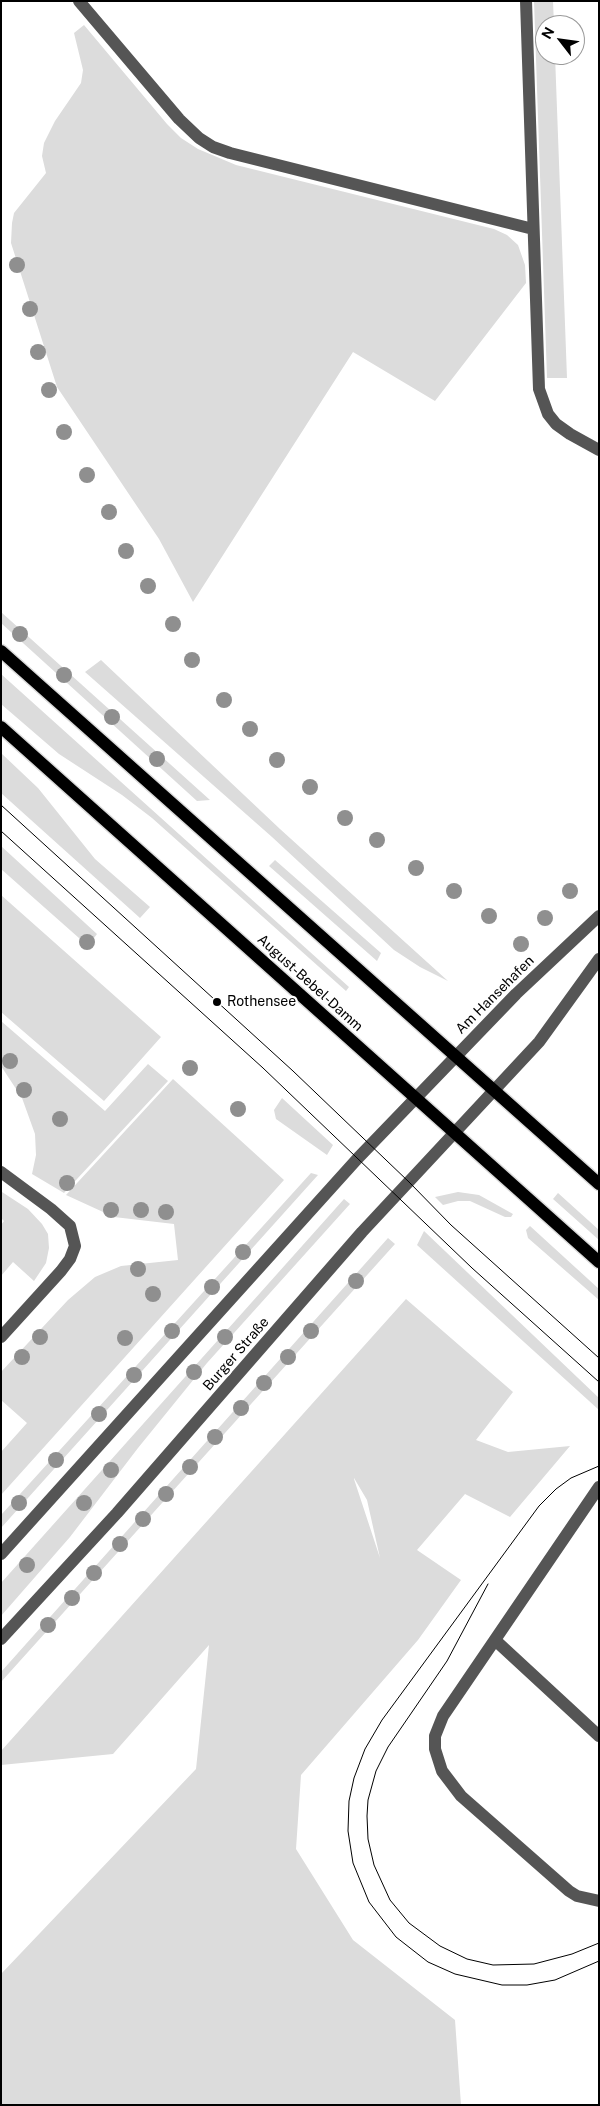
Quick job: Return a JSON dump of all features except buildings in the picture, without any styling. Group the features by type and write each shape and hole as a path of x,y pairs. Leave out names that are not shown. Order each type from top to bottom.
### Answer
{"main road":[{"path":"1,651 599,1184"},
{"name":"August-Bebel-Damm","path":"1,727 599,1262"}],"street":[{"path":"78,1 179,120 199,138 213,147 249,158 533,229"},
{"path":"526,1 537,374 542,402 556,424 599,450"},
{"name":"Am Hansehafen","path":"416,1098 516,994 599,916"},
{"path":"494,1090 539,1042 599,959"},
{"name":"Burger Straße","path":"1,1639 116,1514 362,1232 494,1090"},
{"path":"1,1554 358,1158 416,1098"},
{"path":"1,1172 51,1209 70,1226 75,1246 70,1260 1,1337"},
{"path":"599,1487 443,1716 435,1742 438,1764 446,1778 461,1796 577,1896 599,1901"},
{"path":"495,1640 599,1736"}],"shaded area":[{"path":"534,1 553,1 554,15 535,15 535,30"},
{"path":"84,25 167,124 181,138 198,149 236,165 494,229 507,235 518,245 525,265 526,283 435,401 353,352 193,602 159,539 57,387 11,243 14,213 46,173 42,156 44,143 55,121 81,83 83,70 74,33"},
{"path":"536,65 555,65 567,378 547,378"},
{"path":"1,612 210,800 197,801 1,623"},
{"path":"101,660 280,829 448,981 420,967 394,950 272,837 85,672"},
{"path":"1,674 349,987 346,991 152,818 122,795 59,754 1,704"},
{"path":"1,753 38,788 95,859 150,907 140,918 1,793"},
{"path":"1,846 97,934 88,946 1,869"},
{"path":"275,860 381,953 377,961 269,866"},
{"path":"1,895 161,1037 104,1101 1,1012"},
{"path":"1,1021 105,1111 148,1064 168,1081 64,1193 32,1174 36,1155 35,1134 22,1098 1,1066"},
{"path":"173,1079 284,1180 1,1495 1,1452 27,1423 1,1400 1,1372 68,1300 95,1277 121,1266 178,1260 174,1224 114,1217 66,1195"},
{"path":"282,1098 333,1145 327,1155 276,1119 274,1110"},
{"path":"311,1173 318,1175 1,1528 1,1515"},
{"path":"2,1192 28,1209 42,1224 48,1234 49,1248 46,1263 34,1281 13,1262 1,1276 1,1225 4,1221 1,1218"},
{"path":"458,1192 479,1195 513,1214 511,1217 505,1217 470,1201 458,1201 443,1205 435,1197"},
{"path":"558,1193 599,1230 599,1240 553,1199"},
{"path":"344,1199 350,1204 207,1363 138,1448 70,1537 1,1616 1,1583"},
{"path":"530,1226 599,1289 599,1300 528,1238 526,1230"},
{"path":"424,1231 599,1398 599,1410 417,1245"},
{"path":"388,1238 395,1244 1,1682 1,1672"},
{"path":"406,1299 513,1392 476,1440 508,1452 570,1446 510,1517 465,1494 417,1550 461,1580 418,1640 301,1775 296,1849 353,1940 455,2020 461,2105 1,2105 1,1974 196,1769 209,1645 113,1754 1,1765 1,1751","holes":["354,1478 367,1500 380,1558"]}],"tram line":[{"path":"1,805 293,1071 451,1225 599,1358"},
{"path":"1,831 263,1068 472,1268 599,1382"},
{"path":"599,1466 571,1478 556,1489 539,1506 382,1720 365,1749 354,1778 349,1801 348,1831 353,1863 369,1902 396,1937 428,1962 455,1974 502,1985 527,1985 555,1980 599,1961"},
{"path":"488,1584 447,1661 388,1747 376,1771 368,1800 367,1816 368,1839 374,1865 390,1900 409,1923 440,1946 467,1959 493,1965 534,1964 572,1954 599,1943"}],"place":[{"name":"Rothensee","path":"217,1002"}]}
